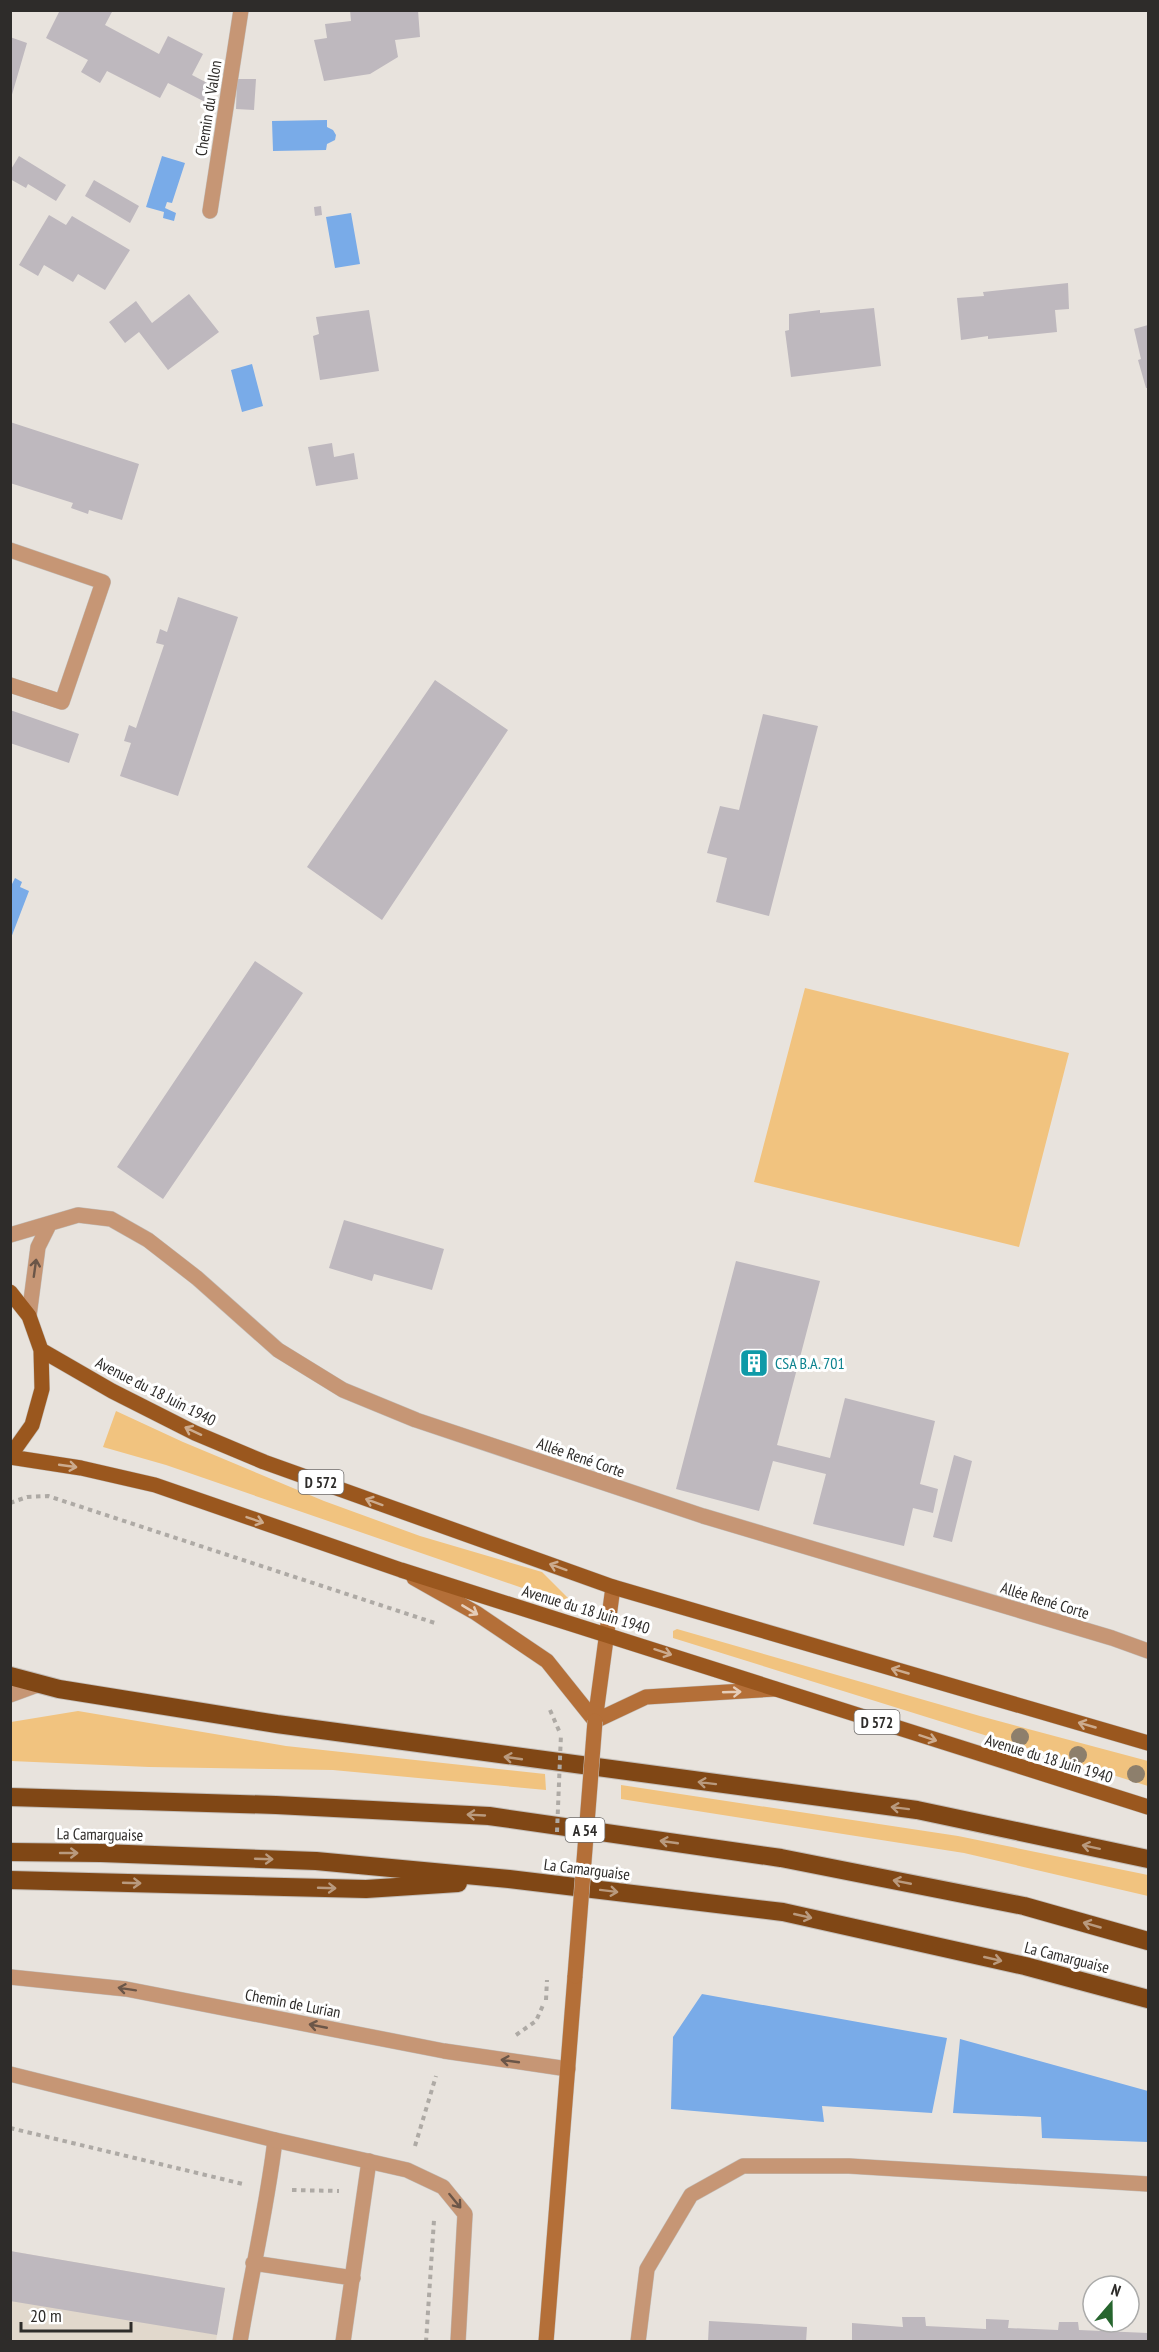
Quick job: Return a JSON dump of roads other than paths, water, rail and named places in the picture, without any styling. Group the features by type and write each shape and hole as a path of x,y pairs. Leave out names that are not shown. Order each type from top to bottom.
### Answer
{"highway":[{"path":"10,1676 59,1689 277,1724 916,1810 1149,1859"},
{"name":"A 54","path":"10,1797 276,1805 489,1816 781,1858 1024,1906 1149,1941"},
{"name":"La Camarguaise","path":"10,1852 316,1861 510,1879 783,1912 1025,1966 1149,1999"},
{"path":"10,1880 366,1889 510,1879"}],"main road":[{"path":"10,1292 28,1316 41,1350 42,1389 32,1425 10,1457"},
{"name":"Avenue du 18 Juin 1940","path":"41,1350 112,1391 195,1433 264,1462 613,1587 1149,1743"},
{"name":"Avenue du 18 Juin 1940","path":"10,1457 81,1468 155,1485 401,1570 1149,1808"}],"street":[{"name":"Chemin du Vallon","path":"210,210 241,10"},
{"path":"10,550 103,582 62,702 10,685"},
{"name":"Allée René Corte","path":"10,1234 78,1215 111,1219 148,1240 197,1278 278,1350 343,1390 416,1420 703,1516 1149,1651"},
{"path":"28,1316 38,1247 50,1223"},
{"path":"401,1570 476,1613 547,1661 595,1721"},
{"path":"546,2342 595,1721 613,1587"},
{"path":"10,1695 40,1684"},
{"path":"595,1721 646,1697 775,1689"},
{"name":"Chemin de Lurian","path":"10,1977 126,1989 444,2051 568,2069"},
{"path":"10,2074 275,2140 407,2170 443,2187 465,2214 458,2342"},
{"path":"240,2342 253,2263 269,2189 275,2140"},
{"path":"343,2342 369,2162"},
{"path":"638,2342 647,2269 691,2195 743,2166 849,2166 1149,2184"},
{"path":"253,2263 353,2278"}],"water":[{"path":"327,120 327,127 336,135 335,140 327,144 326,150 273,151 272,121"},
{"path":"162,156 185,163 172,203 167,202 165,208 176,213 174,221 163,218 164,212 146,207"},
{"path":"351,213 360,264 335,268 326,217"},
{"path":"252,364 263,406 242,412 231,370"},
{"path":"15,878 22,882 20,887 29,891 11,938 11,883"},
{"path":"702,1994 947,2038 932,2113 822,2106 824,2122 671,2109 673,2037"},
{"path":"960,2039 1148,2091 1148,2142 1042,2138 1041,2117 953,2113"}],"place":[{"name":"CSA B.A. 701","path":"754,1363"}]}
